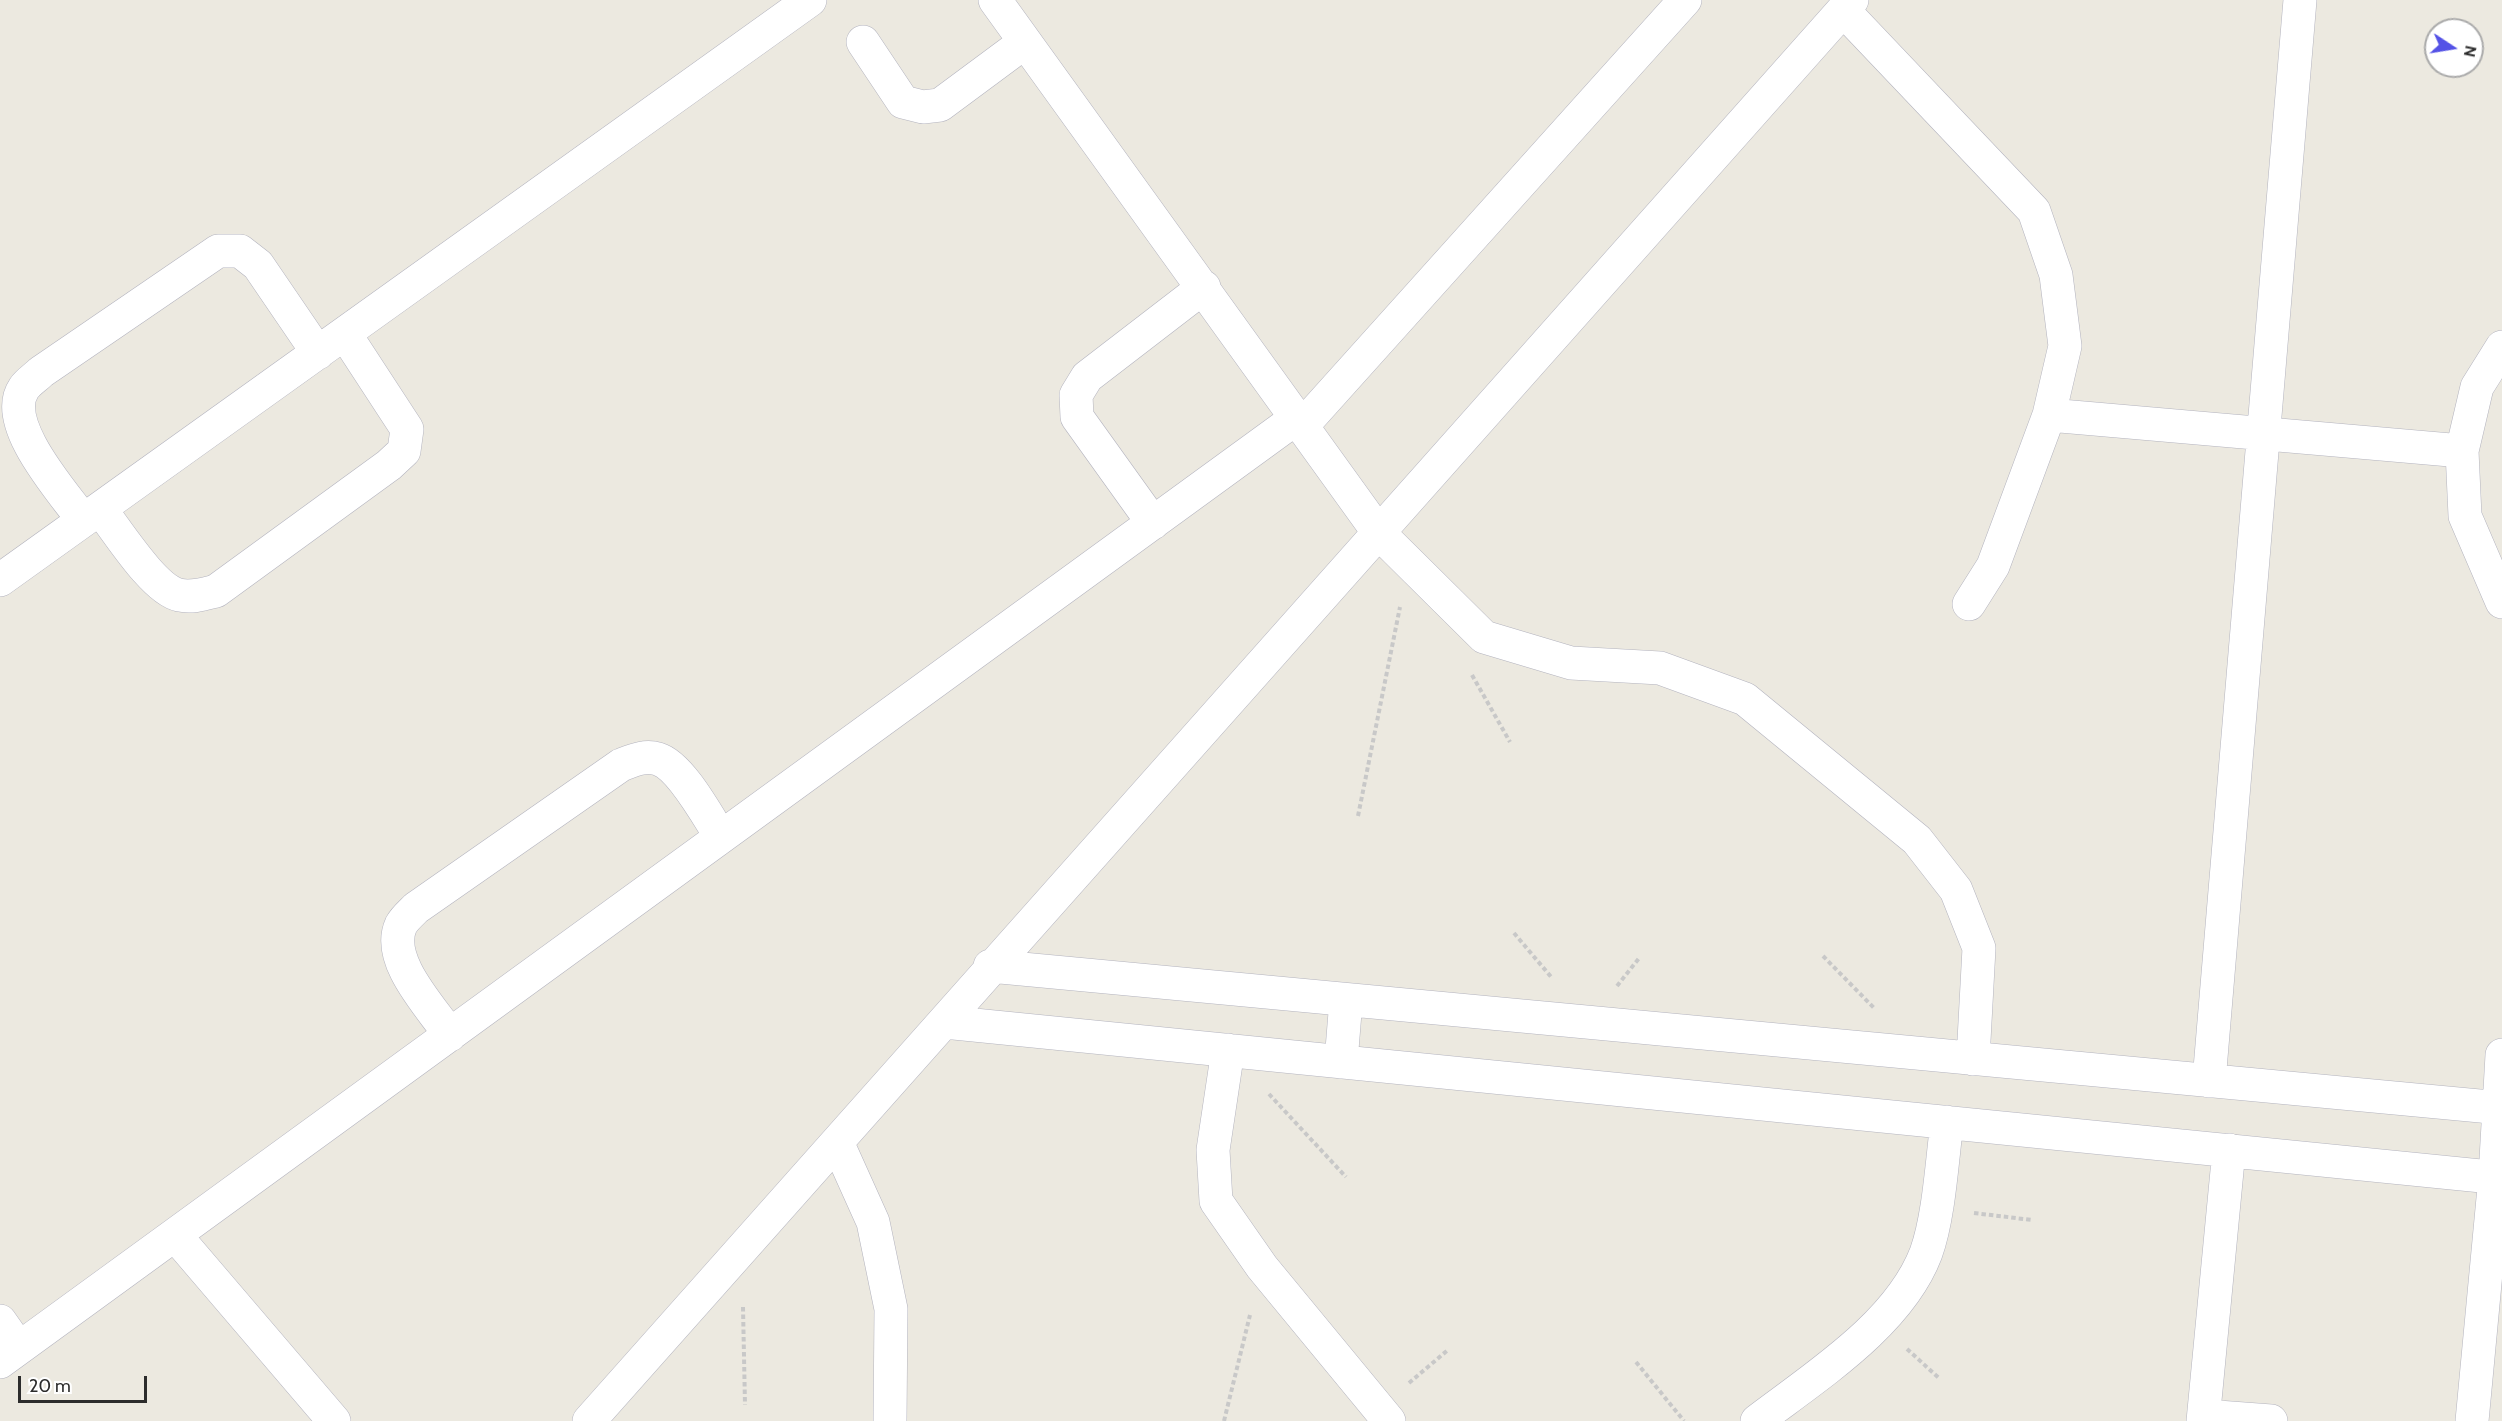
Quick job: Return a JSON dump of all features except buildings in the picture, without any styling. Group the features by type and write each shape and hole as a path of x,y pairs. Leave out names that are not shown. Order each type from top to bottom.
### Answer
{"street":[{"path":"995,0 1204,287 1379,533 1484,637 1571,663 1660,668 1745,699 1917,840 1956,890 1979,948 1972,1059"},
{"path":"0,1321 9,1355 1153,523 1300,421 1685,0"},
{"path":"2209,1081 2300,0"},
{"path":"0,580 345,334 797,4"},
{"path":"589,1421 944,1022 990,966 1379,533 1847,5 2034,211 2056,275 2065,346 2049,415 1993,566 1969,604"},
{"path":"862,42 903,102 923,107 940,105 1025,42"},
{"path":"318,353 258,265 240,251 218,250 41,372 23,389 16,413 24,437 91,515 160,584 177,595 197,596 216,591 389,465 404,451 407,429 345,334"},
{"path":"1153,523 1077,417 1076,395 1087,377 1204,287"},
{"path":"2502,347 2477,387 2462,450 2465,516 2502,602"},
{"path":"2049,415 2462,450"},
{"path":"450,1035 404,968 396,947 401,925 416,908 621,765 640,758 660,759 676,771 721,837"},
{"path":"990,966 2500,1108"},
{"path":"1341,1062 1346,1000"},
{"path":"944,1022 2498,1177"},
{"path":"1228,1050 1213,1150 1216,1201 1262,1267 1384,1415"},
{"path":"2472,1421 2498,1177 2502,1055"},
{"path":"1757,1421 1880,1324 1908,1291 1927,1251 1947,1122"},
{"path":"837,1142 873,1222 891,1309 890,1421"},
{"path":"2229,1150 2203,1418 2271,1421"},
{"path":"175,1235 334,1421"}],"path":[{"path":"1358,816 1408,562"},
{"path":"1823,956 1917,1053"},
{"path":"1228,1050 1346,1177"},
{"path":"1935,1208 2032,1220"},
{"path":"741,1250 745,1406"},
{"path":"1224,1421 1262,1267"},
{"path":"1384,1415 1449,1348"},
{"path":"1636,1362 1684,1421"}]}
